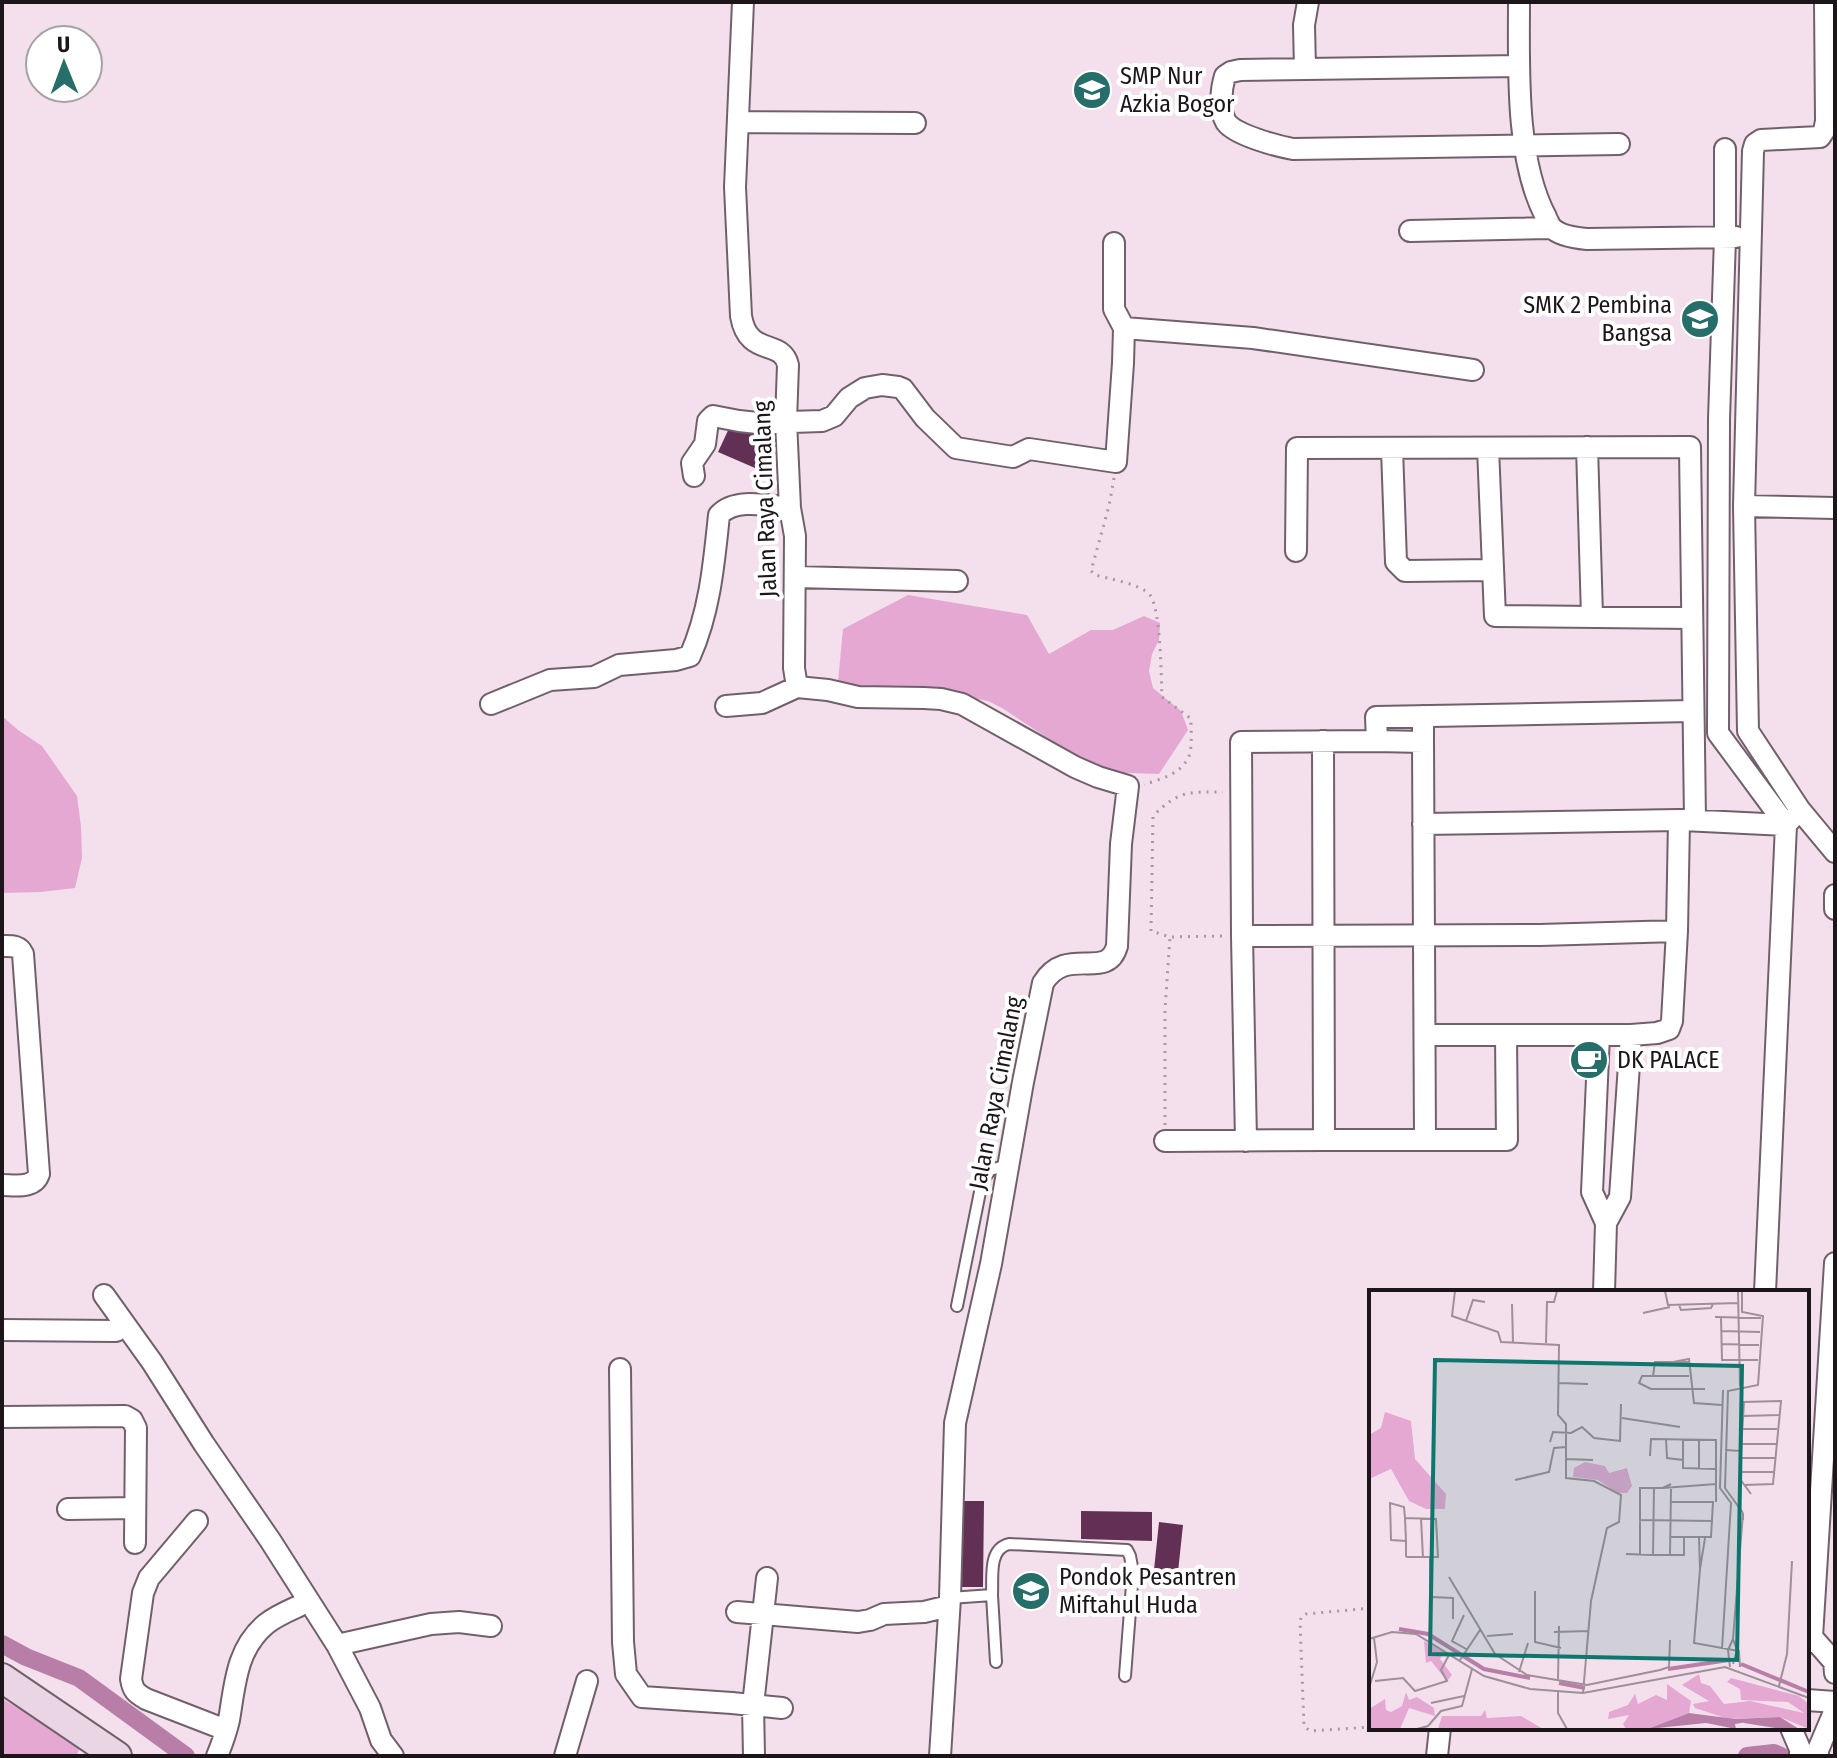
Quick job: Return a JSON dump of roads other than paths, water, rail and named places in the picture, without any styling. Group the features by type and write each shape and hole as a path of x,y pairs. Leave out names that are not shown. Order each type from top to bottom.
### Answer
{"main road":[{"path":"2,1678 115,1755"}],"street":[{"name":"Jalan Raya Cimalang","path":"743,2 735,187 741,316 748,337 775,349 787,359 786,421 790,508 795,536 794,668 797,687 858,697 941,699 962,704 1075,767 1128,786 1121,844 1115,954 1104,962 1062,965 1048,974 1043,983 991,1264 955,1423 940,1756"},
{"path":"1305,69 1304,25 1308,2"},
{"path":"1519,2 1519,66 1526,146 1538,203 1551,228"},
{"path":"1765,1290 1793,817 1748,731 1744,506 1753,151 1755,144 1761,140 1820,137 1830,121 1830,55 1825,2"},
{"path":"1519,66 1240,70 1225,76 1222,98 1225,120 1241,132 1293,149 1619,144"},
{"path":"738,122 915,123"},
{"path":"1725,149 1719,419 1718,733 1793,817 1835,852"},
{"path":"1410,231 1551,228 1571,237 1587,239 1752,236"},
{"path":"694,476 692,463 705,444 708,421 713,416 748,422 829,419 849,398 865,388 882,385 903,389 925,418 956,448 1013,457 1029,449 1116,462 1124,328 1114,309 1114,243"},
{"path":"1124,328 1253,338 1473,370"},
{"path":"1719,419 1745,419"},
{"path":"1587,447 1592,616"},
{"path":"1296,551 1297,448 1690,447 1692,711 1687,820 1669,1029 1631,1035 1425,1035"},
{"path":"1488,448 1495,616 1692,618"},
{"path":"1392,449 1396,562 1405,571 1492,570"},
{"path":"491,704 550,680 594,677 619,665 690,656 710,590 719,515 735,505 790,508"},
{"path":"1744,506 1835,508"},
{"path":"795,577 957,581"},
{"path":"726,706 762,703 797,687"},
{"path":"1377,741 1376,717 1692,711"},
{"path":"1423,716 1425,1140"},
{"path":"1323,741 1324,1140"},
{"path":"1246,1141 1241,742 1423,742"},
{"path":"1423,824 1793,817"},
{"path":"1835,895 1835,909"},
{"path":"1242,936 1540,935 1677,931"},
{"path":"2,946 19,948 23,954 39,1174 32,1184 2,1185"},
{"path":"1165,1141 1507,1140 1506,1035"},
{"path":"1599,1035 1592,1192 1606,1223 1604,1290"},
{"path":"1606,1223 1620,1197 1631,1035"},
{"path":"1835,1263 1809,1639 1834,1662 1835,1673"},
{"path":"104,1295 243,1498 337,1645 370,1708 381,1740 393,1756"},
{"path":"2,1330 116,1331"},
{"path":"620,1369 622,1599 626,1674 642,1697 782,1708"},
{"path":"2,1417 129,1418 135,1423 135,1543"},
{"path":"68,1509 135,1508"},
{"path":"197,1521 149,1578 143,1593 131,1679 136,1693 146,1699 226,1730"},
{"path":"754,1756 753,1705 767,1578"},
{"path":"737,1612 858,1622 884,1614 924,1612 949,1602"},
{"path":"217,1756 226,1730 233,1682 252,1638 266,1623 299,1606"},
{"path":"337,1645 431,1624 459,1622 491,1626"},
{"path":"565,1756 587,1681"},
{"path":"1809,1700 1835,1702"},
{"path":"1792,1730 1809,1753 1835,1710"},
{"path":"1437,1756 1440,1730"}],"lane":[{"path":"957,1306 982,1182 990,1170 1008,1165"},
{"path":"996,1662 992,1595 994,1559 998,1548 1023,1544 1127,1550 1133,1572 1125,1676"},
{"path":"949,1602 992,1595"}],"waterway":[{"path":"2,1644 79,1678 186,1756"},
{"path":"1747,1756 1774,1753 1781,1756"}],"place":[{"name":"SMP Nur Azkia Bogor","path":"1092,90"},
{"name":"SMK 2 Pembina Bangsa","path":"1700,319"},
{"name":"DK PALACE","path":"1589,1060"},
{"name":"Pondok Pesantren Miftahul Huda","path":"1031,1591"}]}
